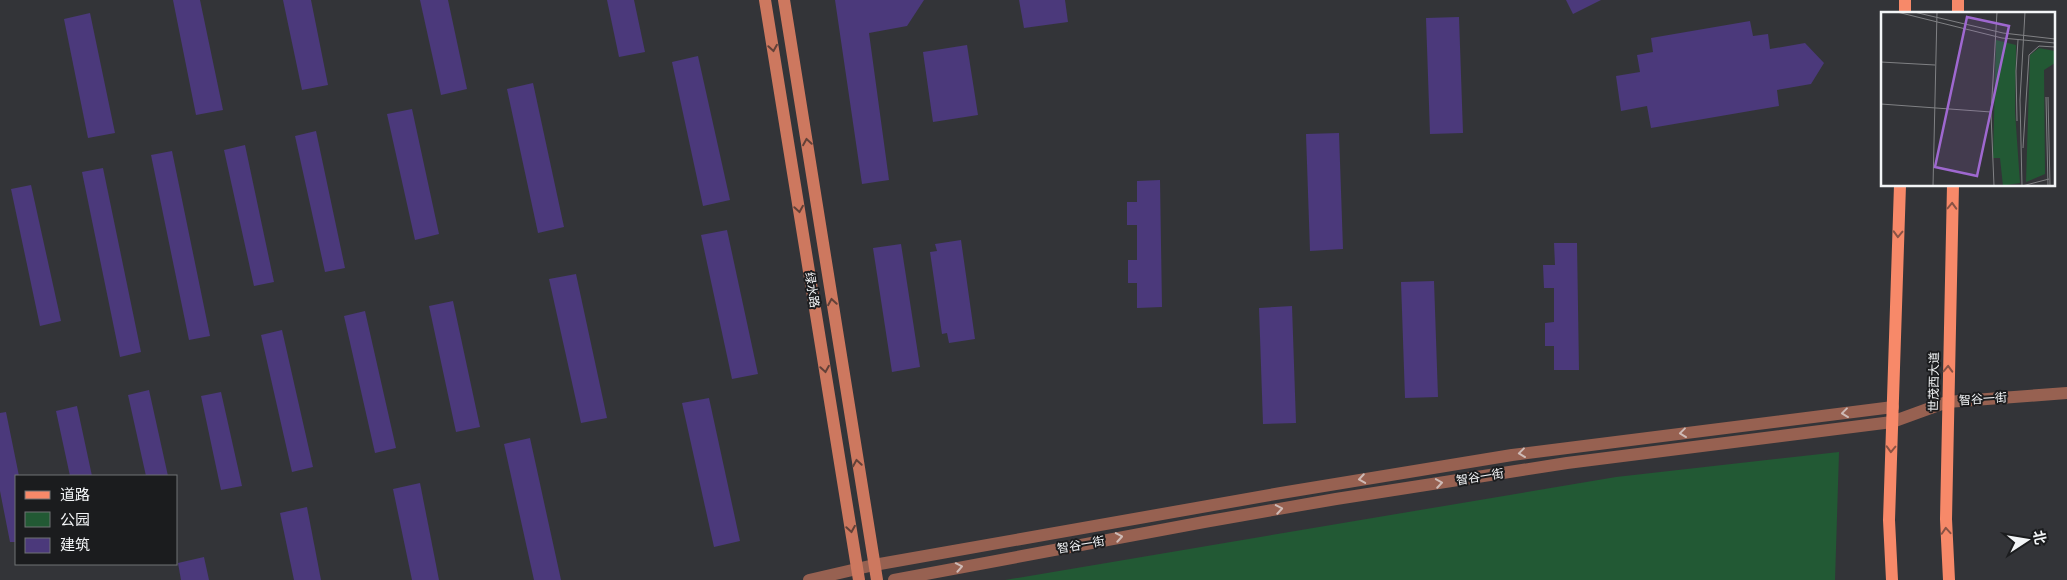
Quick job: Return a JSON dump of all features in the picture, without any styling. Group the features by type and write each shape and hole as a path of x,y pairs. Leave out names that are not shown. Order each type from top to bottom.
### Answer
{"main road":[{"name":"绿水路","path":"765,0 858,575"},
{"name":"绿水路","path":"784,0 876,580"},
{"path":"1892,580 1890,520 1900,186"},
{"name":"世茂西大道","path":"1950,580 1946,519 1953,186"}],"street":[{"name":"智谷一街","path":"894,580 1336,499 1567,463 1892,422 1947,402 2067,393"},
{"name":"智谷一街","path":"809,580 858,575 874,565 1281,493 1512,455 1893,407"}],"green space":[{"path":"1839,452 1835,580 1005,580 1616,477"}],"building":[{"path":"173,0 200,0 223,110 196,115"},
{"path":"283,0 311,0 328,85 302,90"},
{"path":"420,0 448,0 467,89 441,95"},
{"path":"607,0 634,0 645,52 619,57"},
{"path":"835,0 924,0 907,26 869,33 889,180 862,184"},
{"path":"1019,0 1065,0 1068,22 1024,28"},
{"path":"1566,0 1601,0 1573,14"},
{"path":"90,13 115,133 88,138 64,19"},
{"path":"1459,17 1463,133 1430,134 1426,18"},
{"path":"1750,21 1753,36 1768,34 1770,49 1805,43 1824,63 1811,84 1777,90 1779,106 1651,128 1647,106 1621,111 1616,76 1640,72 1637,55 1653,52 1651,38"},
{"path":"967,45 978,115 933,122 923,52"},
{"path":"698,56 730,200 703,206 672,62"},
{"path":"533,83 564,227 538,233 507,89"},
{"path":"412,109 439,234 415,240 387,114"},
{"path":"316,131 345,268 325,272 295,136"},
{"path":"1339,133 1343,249 1310,251 1306,134"},
{"path":"245,145 274,282 254,286 224,150"},
{"path":"172,151 210,336 189,340 151,155"},
{"path":"103,168 141,352 120,357 82,172"},
{"path":"1160,180 1162,307 1137,308 1137,283 1128,283 1128,260 1137,260 1137,225 1127,225 1127,202 1137,202 1137,181"},
{"path":"31,185 61,321 40,326 11,189"},
{"path":"727,230 758,374 732,379 701,235"},
{"path":"961,240 975,339 949,343 947,333 942,334 930,252 937,251 935,244"},
{"path":"1554,243 1577,243 1579,370 1554,370 1554,346 1545,346 1545,323 1554,322 1554,288 1544,288 1543,265 1555,265"},
{"path":"901,244 920,367 892,372 873,248"},
{"path":"576,274 607,418 581,423 549,279"},
{"path":"1434,281 1438,397 1405,398 1401,282"},
{"path":"453,301 480,427 456,432 429,306"},
{"path":"1292,306 1296,423 1263,424 1259,308"},
{"path":"365,311 396,448 375,453 344,316"},
{"path":"282,330 313,467 292,472 261,335"},
{"path":"149,390 168,475 146,475 128,395"},
{"path":"221,392 242,486 221,490 201,396"},
{"path":"709,398 740,541 714,547 682,403"},
{"path":"77,406 92,475 70,475 56,411"},
{"path":"6,412 19,475 15,475 15,542 10,542 0,491 0,413"},
{"path":"530,438 561,580 534,580 504,444"},
{"path":"420,483 439,580 412,580 393,489"},
{"path":"307,507 321,580 294,580 280,513"},
{"path":"204,557 209,580 181,580 178,563"}]}
